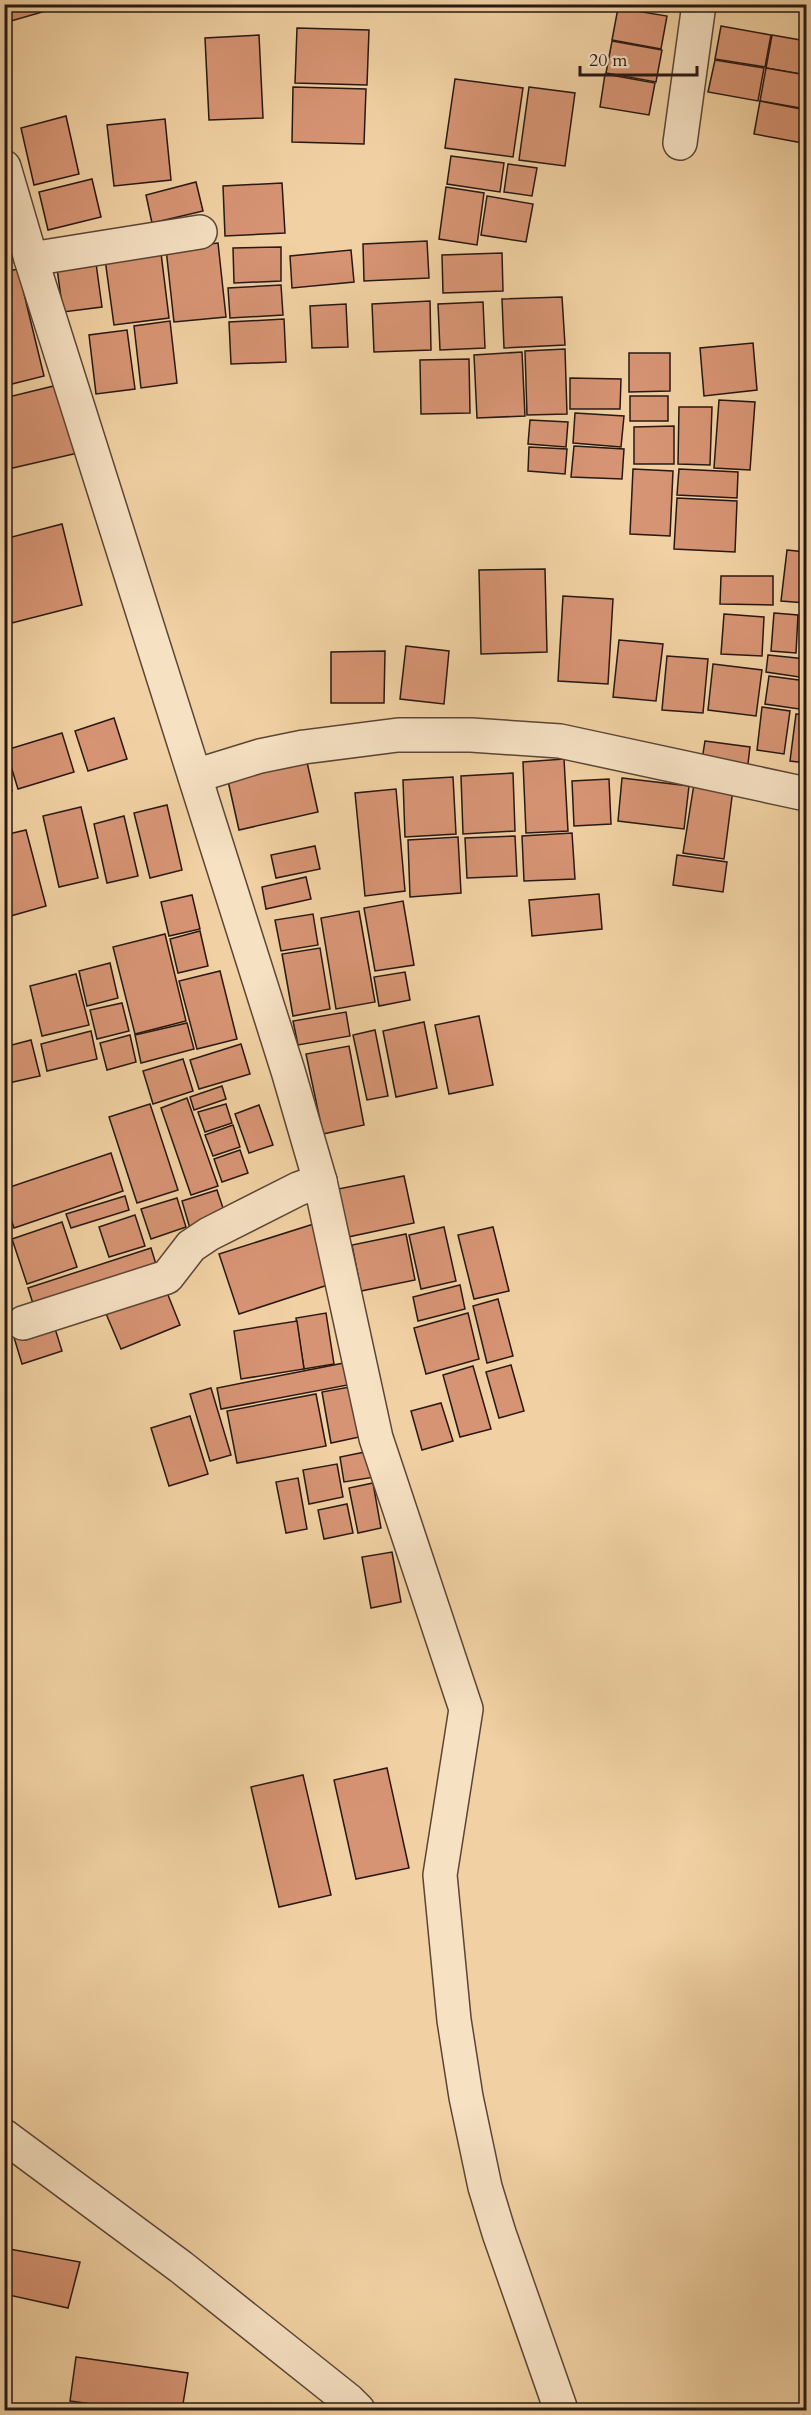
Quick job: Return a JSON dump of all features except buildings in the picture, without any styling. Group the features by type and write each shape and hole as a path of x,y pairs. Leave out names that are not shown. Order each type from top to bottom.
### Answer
{"street":[{"path":"680,143 699,4"},
{"path":"4,166 31,259 284,1059 320,1181 376,1438 466,1709 440,1875 454,2020 466,2097 485,2187 561,2410"},
{"path":"31,259 200,232"},
{"path":"195,776 260,756 303,747 398,735 471,735 560,741 807,794"},
{"path":"23,1323 167,1277 191,1246 209,1234 298,1189 320,1181"},
{"path":"4,2136 181,2267 358,2410"}]}
